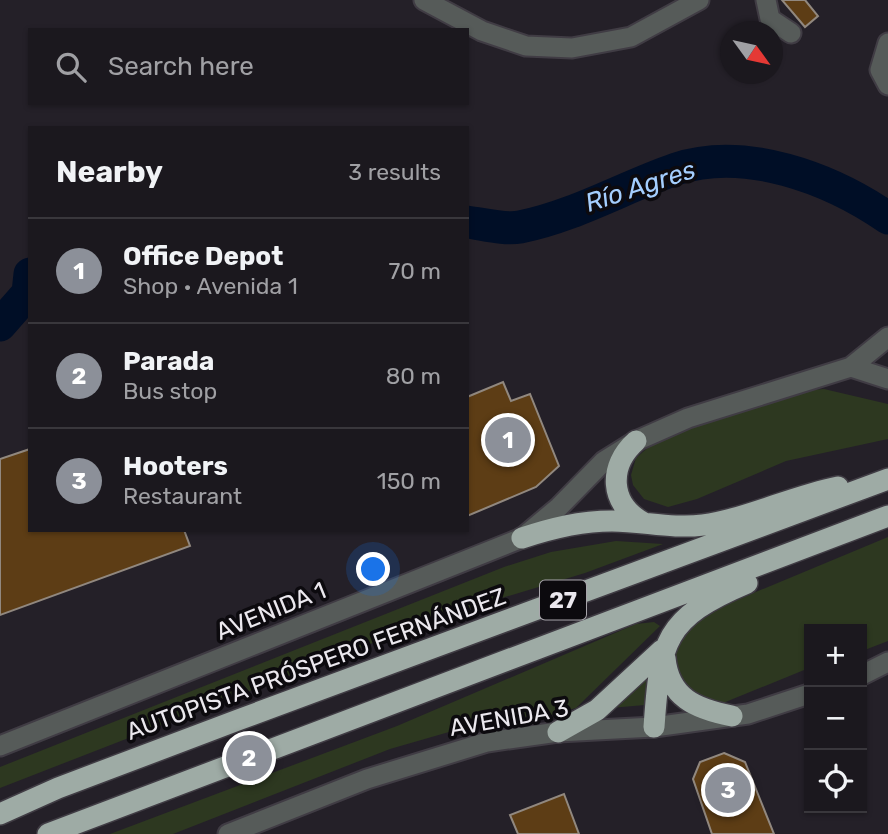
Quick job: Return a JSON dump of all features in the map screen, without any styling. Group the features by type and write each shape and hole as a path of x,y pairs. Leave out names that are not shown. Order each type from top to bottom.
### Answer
{"highway":[{"path":"636,441 625,451 618,464 616,493 632,517 646,524"},
{"path":"522,538 583,522 676,527 705,524 800,494 888,478"},
{"name":"AUTOPISTA PRÓSPERO FERNÁNDEZ","path":"0,814 225,725 888,478"},
{"path":"654,727 658,670 664,649 680,622 696,607 888,516"},
{"name":"27","path":"48,834 888,516"},
{"path":"664,649 666,672 679,695 705,710 732,716"},
{"path":"558,732 597,710 664,649"}],"street":[{"path":"424,0 482,31 526,46 572,48 631,37 699,0"},
{"path":"766,0 769,19 791,33"},
{"path":"888,43 880,70 888,85"},
{"path":"851,367 888,337"},
{"path":"851,367 888,379"},
{"name":"AVENIDA 1","path":"0,746 522,538 559,507 604,461 636,441 688,418 851,367"},
{"path":"867,672 888,662"},
{"name":"AVENIDA 3","path":"228,834 367,779 487,742 558,732 654,727 748,715 804,696"}],"green space":[{"path":"824,389 888,404 888,439 786,461 697,499 668,507 644,499 633,485 631,475 636,458 652,444 698,420 777,393"},
{"path":"888,537 888,641 867,649 867,624 804,624 804,670 723,703 704,701 676,677 673,652 685,629 727,604"},
{"path":"616,541 663,544 585,573 442,616 0,788 0,767 504,567 551,552"},
{"path":"654,622 660,626 576,708 551,715 494,719 390,749 173,834 110,834 397,726 636,624"},
{"path":"643,674 654,675 645,705 610,708"}],"building":[{"path":"782,0 805,0 818,16 805,27"},
{"path":"503,382 511,401 530,394 559,466 536,487 469,515 469,396"},
{"path":"28,450 28,532 185,532 190,546 0,615 0,459"},
{"path":"724,753 745,762 774,834 712,834 693,779 700,762"},
{"path":"564,794 579,834 518,834 510,815"}],"waterway":[{"name":"Río Agres","path":"469,222 520,227 580,209 676,169 730,161 758,164 814,179 865,203 888,218"},
{"name":"Río Agres","path":"0,325 28,293"}],"place":[{"name":"Office Depot","path":"508,440"},
{"name":"Parada","path":"249,758"},
{"name":"Hooters","path":"728,790"}]}
